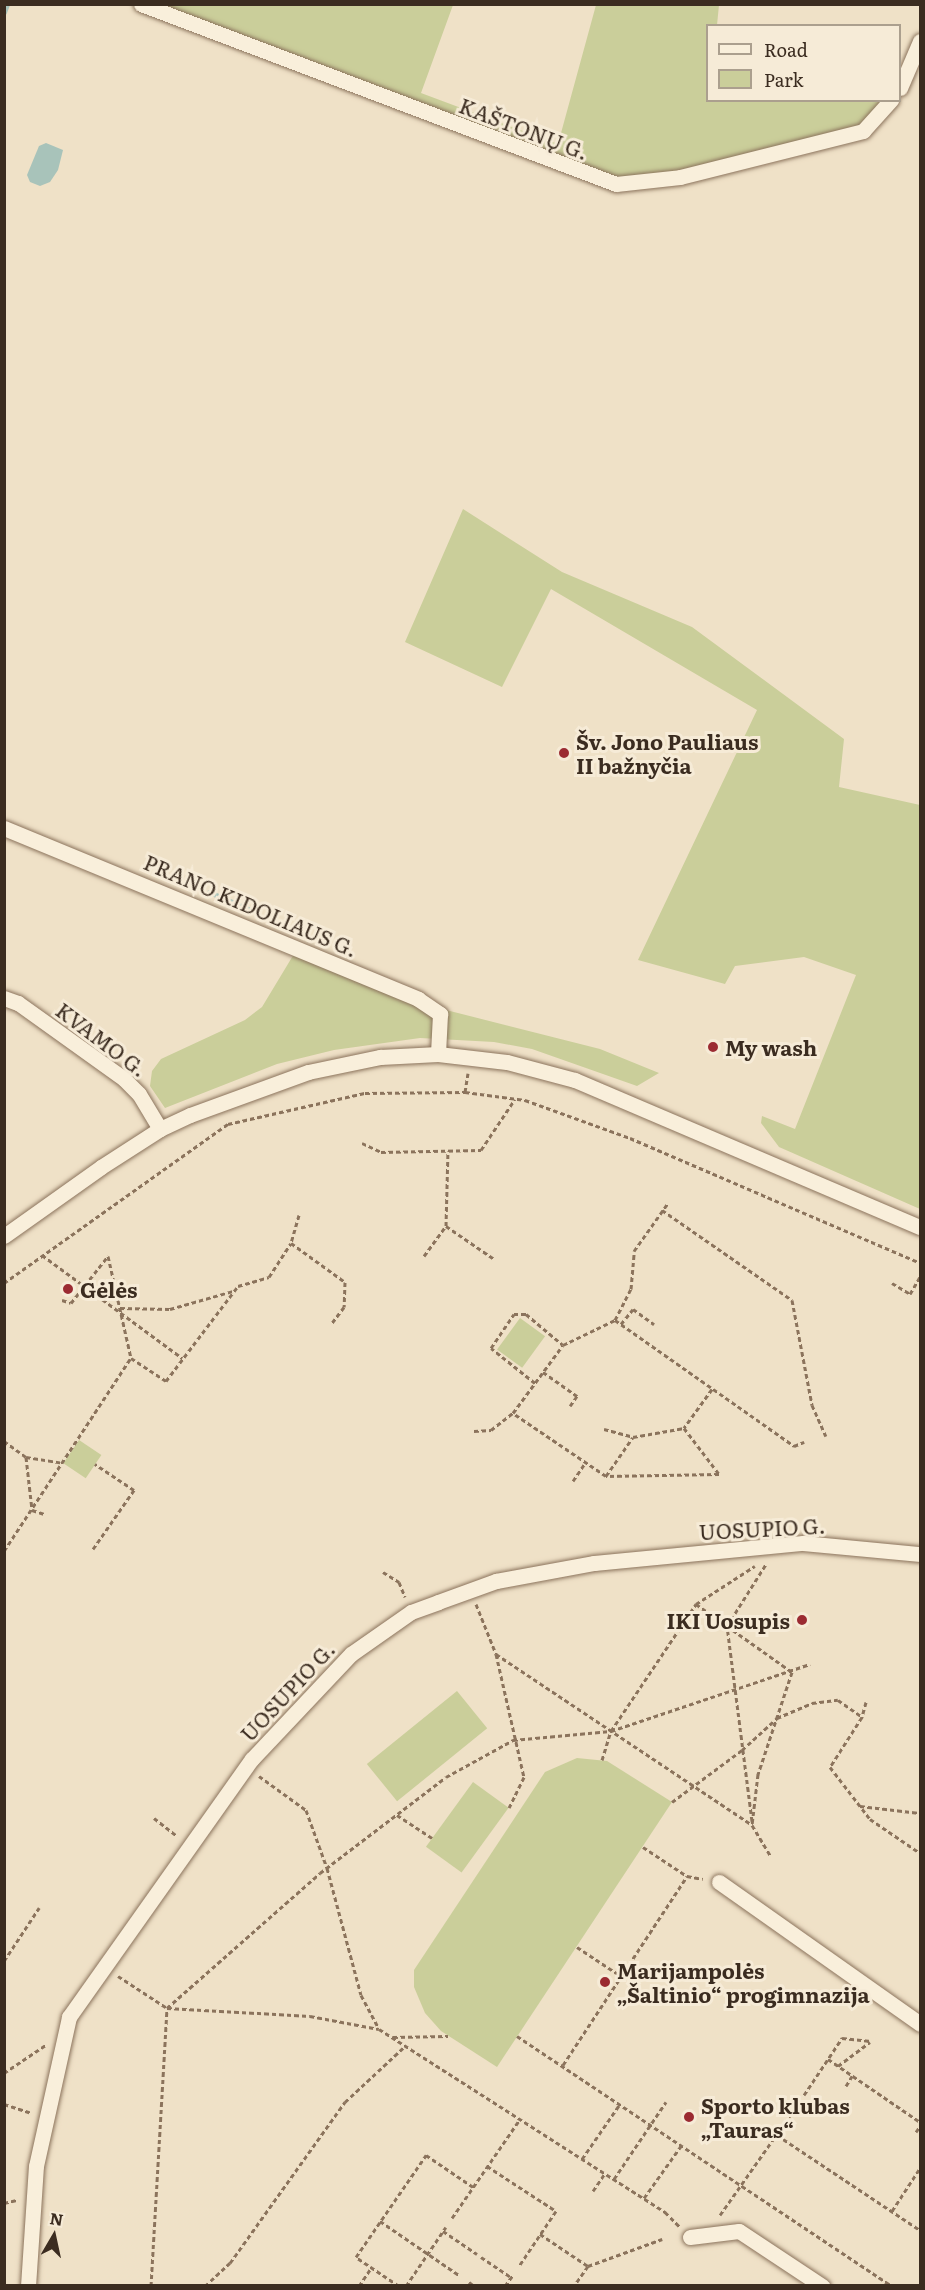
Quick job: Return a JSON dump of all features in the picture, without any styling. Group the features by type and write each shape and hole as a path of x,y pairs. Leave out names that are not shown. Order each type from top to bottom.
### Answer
{"street":[{"name":"KAŠTONŲ G.","path":"141,4 616,184 680,177 863,131 889,102"},
{"path":"901,86 921,42"},
{"name":"PRANO KIDOLIAUS G.","path":"4,828 418,999 440,1014 438,1054"},
{"name":"KVAMO G.","path":"4,998 18,1003 124,1079 140,1094 160,1129"},
{"path":"4,1236 160,1129 226,1100 308,1072 380,1057 438,1054 507,1062 575,1080 921,1227"},
{"name":"UOSUPIO G.","path":"28,2286 32,2200 60,2044 69,2017 252,1759 303,1701 351,1654 411,1612 496,1581 594,1563 803,1543 921,1554"},
{"path":"719,1882 921,2024"},
{"path":"690,2237 739,2231 822,2286"}],"path":[{"path":"4,1283 228,1124 365,1093 465,1092 515,1098 630,1138 921,1263"},
{"path":"362,1143 381,1152 481,1150 515,1098"},
{"path":"424,1256 446,1226 447,1151"},
{"path":"474,1431 491,1430 513,1413 563,1345 615,1320 631,1288 634,1251 668,1203"},
{"path":"662,1210 792,1300 813,1405 826,1436"},
{"path":"120,1308 170,1309 235,1290 269,1277 291,1243 299,1215"},
{"path":"446,1226 494,1259"},
{"path":"291,1243 345,1282 344,1307 332,1323"},
{"path":"42,1255 183,1358"},
{"path":"4,1551 131,1358 108,1256 71,1303 62,1300"},
{"path":"892,1282 910,1294 921,1276"},
{"path":"131,1358 166,1381 235,1290"},
{"path":"621,1324 633,1309 654,1324"},
{"path":"535,1383 491,1348 514,1314 526,1314 563,1345"},
{"path":"615,1320 794,1446 804,1442"},
{"path":"543,1372 577,1396 570,1406"},
{"path":"604,1429 633,1437 684,1428 712,1389"},
{"path":"513,1413 606,1476 719,1474 684,1428"},
{"path":"606,1476 633,1437"},
{"path":"4,1441 26,1457 62,1463"},
{"path":"26,1457 32,1510"},
{"path":"573,1481 586,1462"},
{"path":"93,1549 134,1490 95,1464"},
{"path":"32,1510 44,1514"},
{"path":"602,1760 611,1731 696,1604 768,1557 727,1626 733,1691 752,1825 771,1857"},
{"path":"383,1572 399,1582 411,1612"},
{"path":"696,1604 792,1672"},
{"path":"477,1607 496,1654 524,1777 509,1808"},
{"path":"496,1654 752,1825"},
{"path":"151,2286 167,2008 327,1868 446,1777 517,1740 611,1731 792,1672 810,1664"},
{"path":"752,1825 758,1774 792,1672"},
{"path":"672,1803 742,1750 777,1718 812,1703 838,1700 862,1717"},
{"path":"867,1702 862,1717 830,1767 870,1819 921,1853"},
{"path":"258,1776 306,1810 327,1868 361,1995 379,2029"},
{"path":"860,1806 921,1813"},
{"path":"397,1815 432,1838"},
{"path":"154,1818 191,1846"},
{"path":"643,1847 687,1876 719,1882"},
{"path":"562,2066 687,1876"},
{"path":"4,1961 39,1908"},
{"path":"577,1947 621,1976"},
{"path":"117,1976 167,2008 310,2016 379,2029 665,2212 690,2237"},
{"path":"392,2037 448,2036"},
{"path":"518,2036 892,2286"},
{"path":"804,2095 842,2038 871,2041 838,2066"},
{"path":"4,2073 45,2044 60,2044"},
{"path":"205,2286 230,2263 345,2102 405,2046"},
{"path":"828,2059 921,2124 915,2132"},
{"path":"846,2086 852,2076"},
{"path":"614,2179 666,2102"},
{"path":"4,2104 46,2115"},
{"path":"582,2159 620,2104"},
{"path":"718,2217 743,2187 798,2104"},
{"path":"452,2218 520,2119"},
{"path":"777,2135 921,2230"},
{"path":"644,2198 681,2145"},
{"path":"399,2286 356,2257 426,2155 473,2187"},
{"path":"488,2166 556,2211 519,2266"},
{"path":"892,2211 921,2168"},
{"path":"593,2191 604,2173"},
{"path":"381,2221 459,2275"},
{"path":"406,2286 444,2229 477,2254"},
{"path":"540,2234 588,2266"},
{"path":"574,2286 588,2266 662,2239"},
{"path":"482,2257 512,2276 505,2286"},
{"path":"359,2286 372,2267"},
{"path":"468,2282 474,2286"}],"green space":[{"path":"141,5 453,5 421,93 558,144 596,5 719,5 717,24 706,24 706,102 890,102 863,131 616,184"},
{"path":"463,509 562,572 692,627 844,739 839,787 920,805 920,1209 779,1147 761,1123 762,1116 795,1129 856,975 804,957 735,966 725,984 638,960 757,710 551,589 502,687 405,642"},
{"path":"297,949 446,1010 600,1049 659,1073 637,1086 532,1049 494,1042 420,1038 334,1050 277,1064 165,1108 150,1086 152,1071 161,1059 245,1020 262,1007"},
{"path":"520,1318 545,1336 522,1368 497,1350"},
{"path":"79,1440 101,1455 86,1478 63,1463"},
{"path":"457,1691 487,1728 397,1801 367,1764"},
{"path":"577,1758 607,1761 672,1802 497,2067 441,2031 425,2013 414,1987 414,1970 545,1772"},
{"path":"473,1782 509,1808 462,1873 426,1847"}],"water":[{"path":"46,143 63,150 58,170 50,182 40,186 30,182 27,175 39,146"}],"waterway":[{"path":"4,12 7,4"},
{"path":"209,892 253,911"}],"place":[{"name":"Šv. Jono Pauliaus II bažnyčia","path":"564,753"},
{"name":"My wash","path":"713,1047"},
{"name":"Gėlės","path":"68,1289"},
{"name":"IKI Uosupis","path":"802,1620"},
{"name":"Marijampolės „Šaltinio“ progimnazija","path":"605,1982"},
{"name":"Sporto klubas „Tauras“","path":"689,2117"}]}
